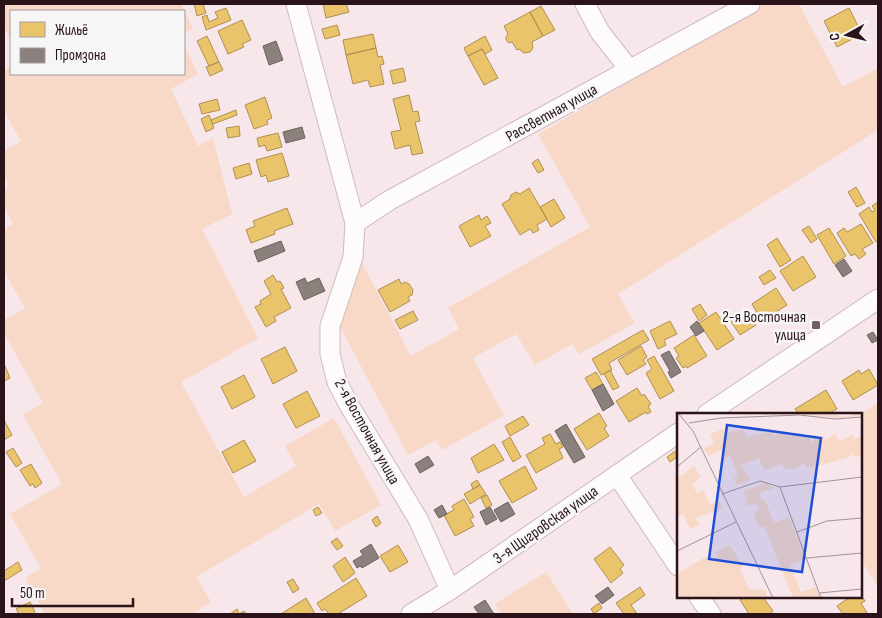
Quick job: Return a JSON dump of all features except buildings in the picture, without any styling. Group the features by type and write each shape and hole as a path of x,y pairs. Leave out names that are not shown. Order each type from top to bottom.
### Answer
{"street":[{"name":"2-я Восточная улица","path":"296,4 355,223 353,257 330,326 330,354 338,382 350,406 418,519 450,590"},
{"path":"585,4 600,32 629,69"},
{"name":"Рассветная улица","path":"355,223 390,200 750,4"},
{"path":"708,413 878,299"},
{"name":"3-я Щигровская улица","path":"412,614 450,590 677,434"},
{"path":"617,475 677,565"},
{"path":"700,598 711,614"}],"shaded area":[{"path":"4,4 181,4 184,10 10,10 10,39 4,27"},
{"path":"765,4 799,4 843,87 878,68 878,130 618,294 635,323 579,354 572,344 535,365 516,334 473,358 504,416 442,450 436,440 408,455 339,325 361,261 411,356 459,329 448,308 590,227 538,134"},
{"path":"185,12 193,28 185,32"},
{"path":"185,48 198,74 171,89 198,146 213,138 232,214 202,229 258,338 181,382 244,497 296,466 285,446 334,418 381,505 335,531 319,504 196,577 211,602 193,614 45,614 25,578 41,568 10,514 62,484 23,415 43,403 4,333 4,320 25,308 4,271 4,230 13,224 4,207 4,189 9,185 4,176 4,151 21,141 4,111 4,71 10,68 10,75 185,75"},
{"path":"878,403 878,587 862,562 862,413"},
{"path":"546,572 573,614 502,614 495,604"}],"place":[{"name":"2-я Восточная улица","path":"816,325"}]}
